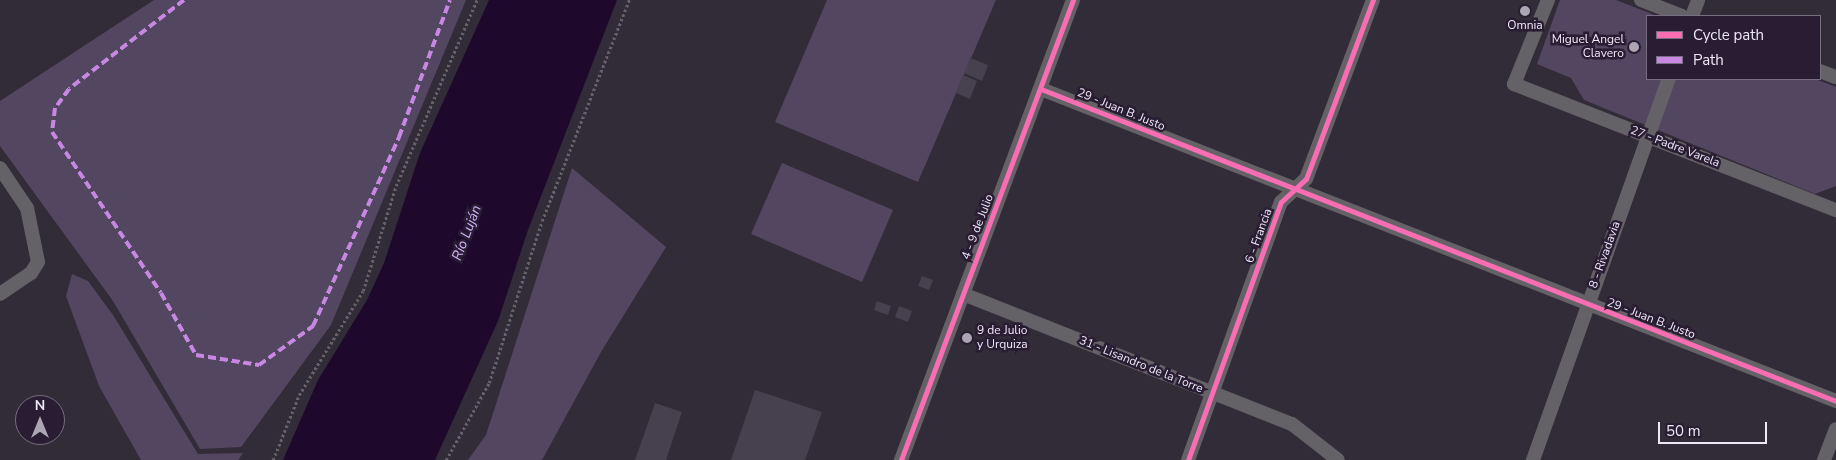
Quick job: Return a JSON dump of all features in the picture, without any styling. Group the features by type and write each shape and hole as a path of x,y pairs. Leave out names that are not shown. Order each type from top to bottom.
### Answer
{"street":[{"name":"4 - 9 de Julio","path":"901,460 1073,0"},
{"name":"6 - Francia","path":"1188,460 1282,202 1306,179 1373,0"},
{"name":"27 - Padre Varela","path":"1548,0 1514,84 1836,210"},
{"path":"1641,0 1679,15"},
{"path":"1692,15 1698,0"},
{"path":"1821,71 1836,77"},
{"name":"8 - Rivadavia","path":"1533,460 1587,304 1669,80"},
{"name":"29 - Juan B. Justo","path":"1041,89 1294,192 1836,401"},
{"path":"0,168 27,208 37,245 38,262 31,273 0,294"},
{"name":"31 - Lisandro de la Torre","path":"963,294 1292,424 1338,460"},
{"path":"1824,460 1836,429"}],"path":[{"path":"273,460 299,395 363,290 396,186 478,0"},
{"path":"446,460 489,383 542,221 629,0"}],"shaded area":[{"path":"154,0 466,0 331,325 241,447 200,449 113,301 0,146 0,101"},
{"path":"827,0 996,0 918,182 775,122"},
{"path":"1560,0 1616,0 1654,15 1646,15 1646,80 1818,80 1836,87 1836,186 1815,194 1584,100 1571,78 1537,64"},
{"path":"782,163 893,210 862,282 751,234"},
{"path":"572,168 666,247 601,352 542,460 468,460 486,435"},
{"path":"72,274 88,281 113,315 198,454 243,453 238,460 141,460 99,386 66,296"}],"water":[{"name":"Río Luján","path":"489,0 617,0 528,230 498,321 435,460 283,460 318,380 367,300 384,263 420,153"}],"building":[{"path":"970,58 988,65 982,81 964,73"},
{"path":"963,75 977,81 970,99 956,93"},
{"path":"922,276 933,280 929,290 918,286"},
{"path":"877,301 891,306 888,315 874,310"},
{"path":"899,306 912,311 908,322 895,317"},
{"path":"755,390 822,412 805,460 731,460"},
{"path":"655,403 682,412 666,460 635,460"}],"marked path":[{"path":"184,0 69,89 55,108 52,132 161,293 196,355 259,365 313,326 399,137 450,0"}],"cycle path":[{"path":"901,460 1073,0"},
{"path":"1188,460 1281,202 1306,179 1373,0"},
{"path":"1041,89 1836,401"}],"place":[{"name":"Omnia","path":"1525,11"},
{"name":"Miguel Angel Clavero","path":"1634,47"},
{"name":"9 de Julio y Urquiza","path":"967,338"}]}
